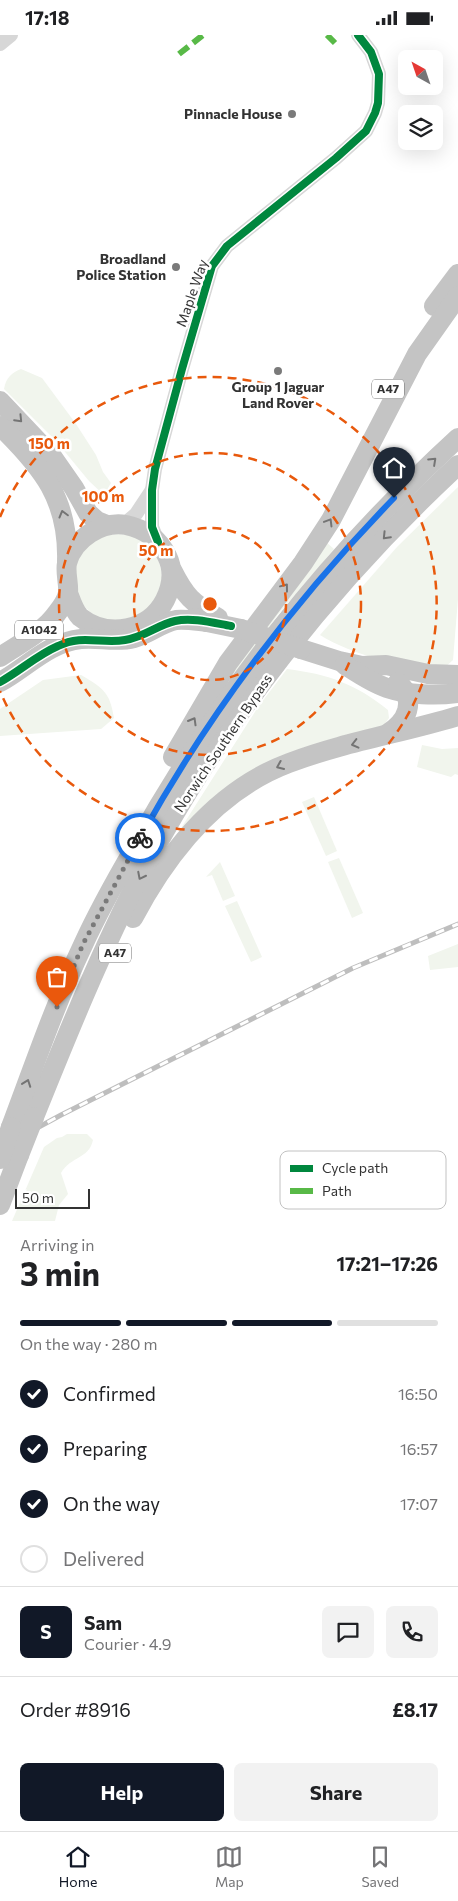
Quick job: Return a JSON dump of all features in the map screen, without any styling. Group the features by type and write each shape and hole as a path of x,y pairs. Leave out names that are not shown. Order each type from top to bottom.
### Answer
{"highway":[{"name":"A47","path":"353,478 379,410 398,369 434,306 458,274"},
{"name":"A47","path":"119,875 154,791 204,702 228,663 308,556 331,520 417,354 458,296"},
{"path":"0,401 51,455 74,488 88,513 97,521 115,525"},
{"path":"0,426 43,474 57,498 66,526 67,563"},
{"name":"Norwich Southern Bypass","path":"0,1205 10,1157 11,1127 44,1038 83,944 119,875 180,769 234,688 280,627 378,515 458,438"},
{"name":"Norwich Southern Bypass","path":"10,1157 34,1117 98,963 143,871 191,787 275,666 320,609 375,547 458,465"},
{"path":"67,563 74,549 83,539 94,531 115,525"},
{"name":"A1042","path":"115,525 136,527 158,541 168,556 172,570 182,590 194,603 231,626"},
{"name":"A1042","path":"67,563 68,593 72,605 80,616 99,627"},
{"path":"155,614 166,597 172,570"},
{"name":"A1042","path":"0,657 50,622 58,613 68,593"},
{"name":"A1042","path":"0,676 30,652 52,639 78,628 127,629 146,622 155,614 179,612 207,622 231,626 339,661 362,666 386,665 457,679 448,694 406,692 388,689 368,680 339,661"},
{"path":"0,682 36,658 68,642 81,639 125,640 144,636 176,620 207,622"},
{"path":"362,666 397,681 406,692 408,706 404,720 398,728 384,737"},
{"path":"384,737 458,716"},
{"name":"A47","path":"52,1072 87,1011 137,910 171,857 202,819 240,789 269,771 326,750 384,737"}],"street":[{"path":"0,44 11,35"},
{"name":"Maple Way","path":"158,541 152,527 152,489 182,369 212,266 219,255 239,236 366,131 376,113 380,93 379,74 372,52 358,35"},
{"name":"Maple Way","path":"115,525 136,514 152,489"}],"shaded area":[{"path":"21,369 42,378 76,424 111,483 104,495 89,481 56,441 4,389 10,376"},
{"path":"458,487 458,599 453,660 443,669 396,664 363,655 320,635 397,547"},
{"path":"118,534 135,537 143,541 155,553 159,561 162,578 159,595 155,603 143,615 135,619 118,622 101,619 93,615 81,603 77,595 74,578 77,561 81,553 93,541 101,537"},
{"path":"325,541 334,549 277,616 214,703 241,656"},
{"path":"287,669 329,677 353,687 388,710 389,718 384,725 331,741 176,836 258,707"},
{"path":"81,675 100,687 108,696 114,718 101,729 0,736 0,709 43,680"},
{"path":"422,745 442,749 458,748 458,775 455,774 451,777 417,767"},
{"path":"314,797 337,851 326,856 302,802"},
{"path":"339,858 363,913 352,918 328,862"},
{"path":"220,862 235,896 223,901 212,875 206,877"},
{"path":"237,901 262,957 251,962 225,906"},
{"path":"458,944 458,967 430,970 428,956"},
{"path":"67,1134 87,1134 93,1140 88,1151 65,1167 61,1173 68,1194 59,1205 55,1221 12,1221 44,1147"}],"railway":[{"path":"0,1148 61,1115 353,968 458,924"}],"marked path":[{"path":"179,54 203,35"},
{"path":"327,35 335,43"}],"cycle path":[{"path":"158,542 152,527 152,490 155,469 212,266 227,246 336,158 366,131 378,103 379,74 371,52 358,35"},
{"path":"0,682 43,654 67,642 125,640 182,620 203,621 231,626"}],"way so far":[{"path":"57,1007 83,944 140,838"}],"place":[{"name":"Pinnacle House","path":"292,114"},
{"name":"Broadland Police Station","path":"176,267"},
{"name":"Group 1 Jaguar Land Rover","path":"278,371"}],"route":[{"path":"140,838 180,769 251,664 311,590 394,498"}]}
